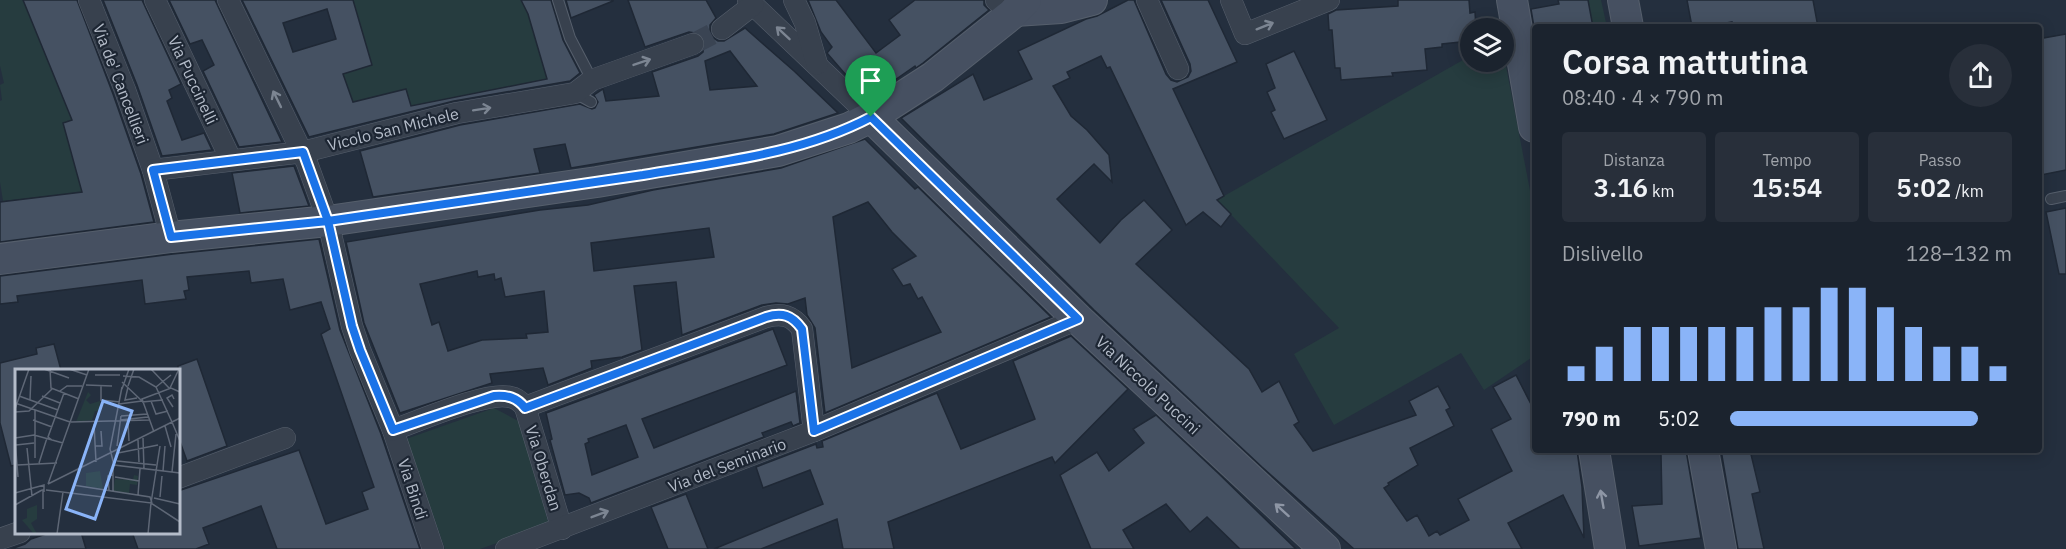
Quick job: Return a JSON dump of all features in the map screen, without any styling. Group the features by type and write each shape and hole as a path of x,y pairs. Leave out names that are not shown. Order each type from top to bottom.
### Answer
{"street":[{"name":"Via de' Cancellieri","path":"89,0 125,90 153,170 171,237"},
{"name":"Via Puccinelli","path":"155,0 231,160"},
{"name":"Via Bindi","path":"228,0 303,152 329,226 352,326 393,430 433,549"},
{"path":"794,0 805,23 818,66"},
{"path":"0,259 171,237 329,226 627,170 778,151 849,128 871,117 917,88 1017,6 1061,8 1092,0"},
{"path":"1148,0 1178,69"},
{"path":"1231,0 1245,34 1329,0"},
{"path":"1512,0 1532,115"},
{"path":"1623,0 1627,24"},
{"path":"722,29 751,2 871,117"},
{"name":"Vicolo San Michele","path":"153,170 303,152 449,115 583,98 592,80 693,44"},
{"name":"Via Niccolò Puccini","path":"871,117 1078,319 1325,549"},
{"name":"Via Oberdan","path":"525,408 766,317 781,314 793,318 802,329 814,431"},
{"name":"Via del Seminario","path":"506,549 814,431 1078,319"},
{"name":"Via Oberdan","path":"393,430 494,396 509,396 521,402 525,408 562,529"},
{"path":"180,477 285,438"},
{"path":"1594,453 1610,549"},
{"path":"1705,453 1721,549"},
{"path":"0,539 15,534"}],"lane":[{"path":"558,0 570,38 592,80"},
{"path":"0,265 329,226 406,220 721,170 779,157 842,137 862,128 871,117"},
{"path":"2051,199 2066,196"}],"green space":[{"path":"0,0 23,0 72,120 63,123 82,192 3,201 0,182 0,101 2,100 0,85 4,83 0,66"},
{"path":"353,0 521,0 528,14 547,79 411,106 406,89 353,102 343,74 372,65"},
{"path":"1588,0 1601,0 1606,24 1592,24"},
{"path":"1460,62 1460,72 1507,72 1532,201 1532,357 1484,390 1461,353 1334,425 1294,354 1339,328 1217,200"},
{"path":"494,408 520,422 549,525 480,549 445,549 406,439"}],"building":[{"path":"23,0 77,0 141,174 154,222 0,242 0,202 82,192 63,123 72,120"},
{"path":"103,0 142,0 181,84 169,90 172,98 167,101 182,140 204,133 212,150 162,156"},
{"path":"169,0 215,0 282,142 239,147 203,71 214,65 202,40 190,44"},
{"path":"242,0 353,0 372,65 343,74 353,102 406,89 411,106 547,79 528,14 521,0 551,0 563,40 580,73 570,81 454,101 309,137","holes":["327,9 336,39 293,52 283,23"]},
{"path":"566,0 613,0 613,1 571,18"},
{"path":"628,0 706,0 716,18 710,25 712,37 718,41 724,41 745,28 838,113 774,134 571,168 565,144 534,149 540,173 373,197 360,151 460,125 580,104 592,109 598,102 594,95 603,89 606,101 659,96 652,72 698,56 703,52 705,40 701,34 689,32 645,47","holes":["730,51 757,86 710,90 705,61"]},
{"path":"808,0 836,0 876,53 900,35 889,20 915,0 984,0 984,5 989,10 923,63 916,68 915,66 869,98 827,53 832,47 821,32"},
{"path":"1128,0 1134,0 1166,74 1171,80 1177,82 1188,77 1191,71 1190,64 1161,0 1208,0 1237,62 1173,89 1224,196 1217,200 1231,214 1221,227 1203,212 1186,225 1110,67 1107,68 1101,56 1067,72 1070,78 1053,86 1071,116 1109,155 1112,182 1094,164 1057,199 1100,243 1144,200 1172,230 1136,264 1249,369 1262,392 1279,381 1299,422 1294,425 1313,451 1416,415 1409,401 1438,386 1450,408 1446,410 1454,426 1410,448 1418,465 1388,483 1389,485 1384,488 1407,521 1417,515 1429,536 1437,531 1440,535 1469,520 1458,499 1512,471 1491,429 1511,419 1493,387 1516,375 1532,406 1532,453 1577,453 1582,487 1584,538 1563,495 1508,523 1522,549 1354,549 1262,467 1094,310 901,118 973,74 984,100 1032,79 1018,51"},
{"path":"1398,0 1469,0 1470,13 1475,12 1475,18 1460,18 1460,42 1425,49 1427,70 1392,73 1393,76 1341,80 1340,68 1335,68 1332,30 1329,30 1328,14 1336,10 1398,6"},
{"path":"1558,0 1588,0 1592,24 1534,24 1531,9 1559,4"},
{"path":"1687,0 1813,0 1817,24 1732,24 1732,22 1691,24"},
{"path":"2066,34 2066,170 2042,175 2042,38"},
{"path":"1294,51 1327,120 1284,139 1271,112 1275,110 1267,92 1275,88 1266,64"},
{"path":"865,139 915,189 918,187 1051,317 825,413 815,328 807,315 805,298 788,304 762,305 682,335 676,282 634,286 642,350 622,357 591,361 592,368 548,385 543,368 490,374 492,383 400,413 364,323 346,242 540,210 588,205 653,190 781,168","holes":["868,202 892,232 916,256 892,269 903,286 910,284 918,299 922,297 941,332 852,368 833,217","709,228 714,257 594,271 591,243","477,271 478,277 494,274 495,280 501,278 505,297 544,291 548,332 526,334 527,338 482,340 448,351 439,322 432,325 420,284"]},
{"path":"294,166 309,206 240,213 232,173"},
{"path":"2066,208 2066,274 2059,274 2046,212"},
{"path":"319,239 340,330 381,434 420,549 277,549 261,506 203,528 209,544 196,549 138,549 133,534 180,534 180,490 299,450 326,524 368,509 362,492 374,487 321,334 330,329 321,302 290,310 283,279 251,283 249,271 187,277 189,290 184,291 186,299 145,304 142,280 17,296 18,302 0,304 0,276 173,254"},
{"path":"773,329 787,365 642,419 654,448 796,391 800,423 793,426 791,422 762,433 764,437 591,503 589,498 579,493 565,495 550,440 552,439 546,413","holes":["626,425 638,457 592,475 585,444 589,442 588,439"]},
{"path":"1071,336 1128,389 1055,463 1052,457 888,522 894,549 843,549 837,519 761,549 714,549 823,504 810,470 763,488 756,467 816,444 817,448 823,447 822,441 937,393 961,449 1035,419 1013,361"},
{"path":"54,344 61,369 15,369 15,465 11,466 0,423 0,363 37,354 36,348"},
{"path":"197,359 227,446 187,461 180,442 180,369 178,366"},
{"path":"1156,415 1296,549 1240,549 1207,517 1190,532 1166,504 1123,530 1134,549 1091,549 1060,475 1097,452 1109,471 1144,443 1133,429"},
{"path":"1687,453 1701,538 1639,546 1632,506 1662,504 1661,454"},
{"path":"1722,453 1751,453 1760,492 1752,494 1764,549 1738,549"},
{"path":"686,494 708,549 668,549 651,507"},
{"path":"46,534 82,534 86,549 11,549"}],"tunnel":[{"path":"693,44 722,29"}],"route":[{"path":"871,117 849,128 807,143 761,155 597,182 328,221 303,152 153,170 171,237 328,221 347,311 360,350 393,430 494,396 509,396 521,402 525,408 766,317 781,314 793,318 802,329 814,431 1078,319 871,117"}]}
